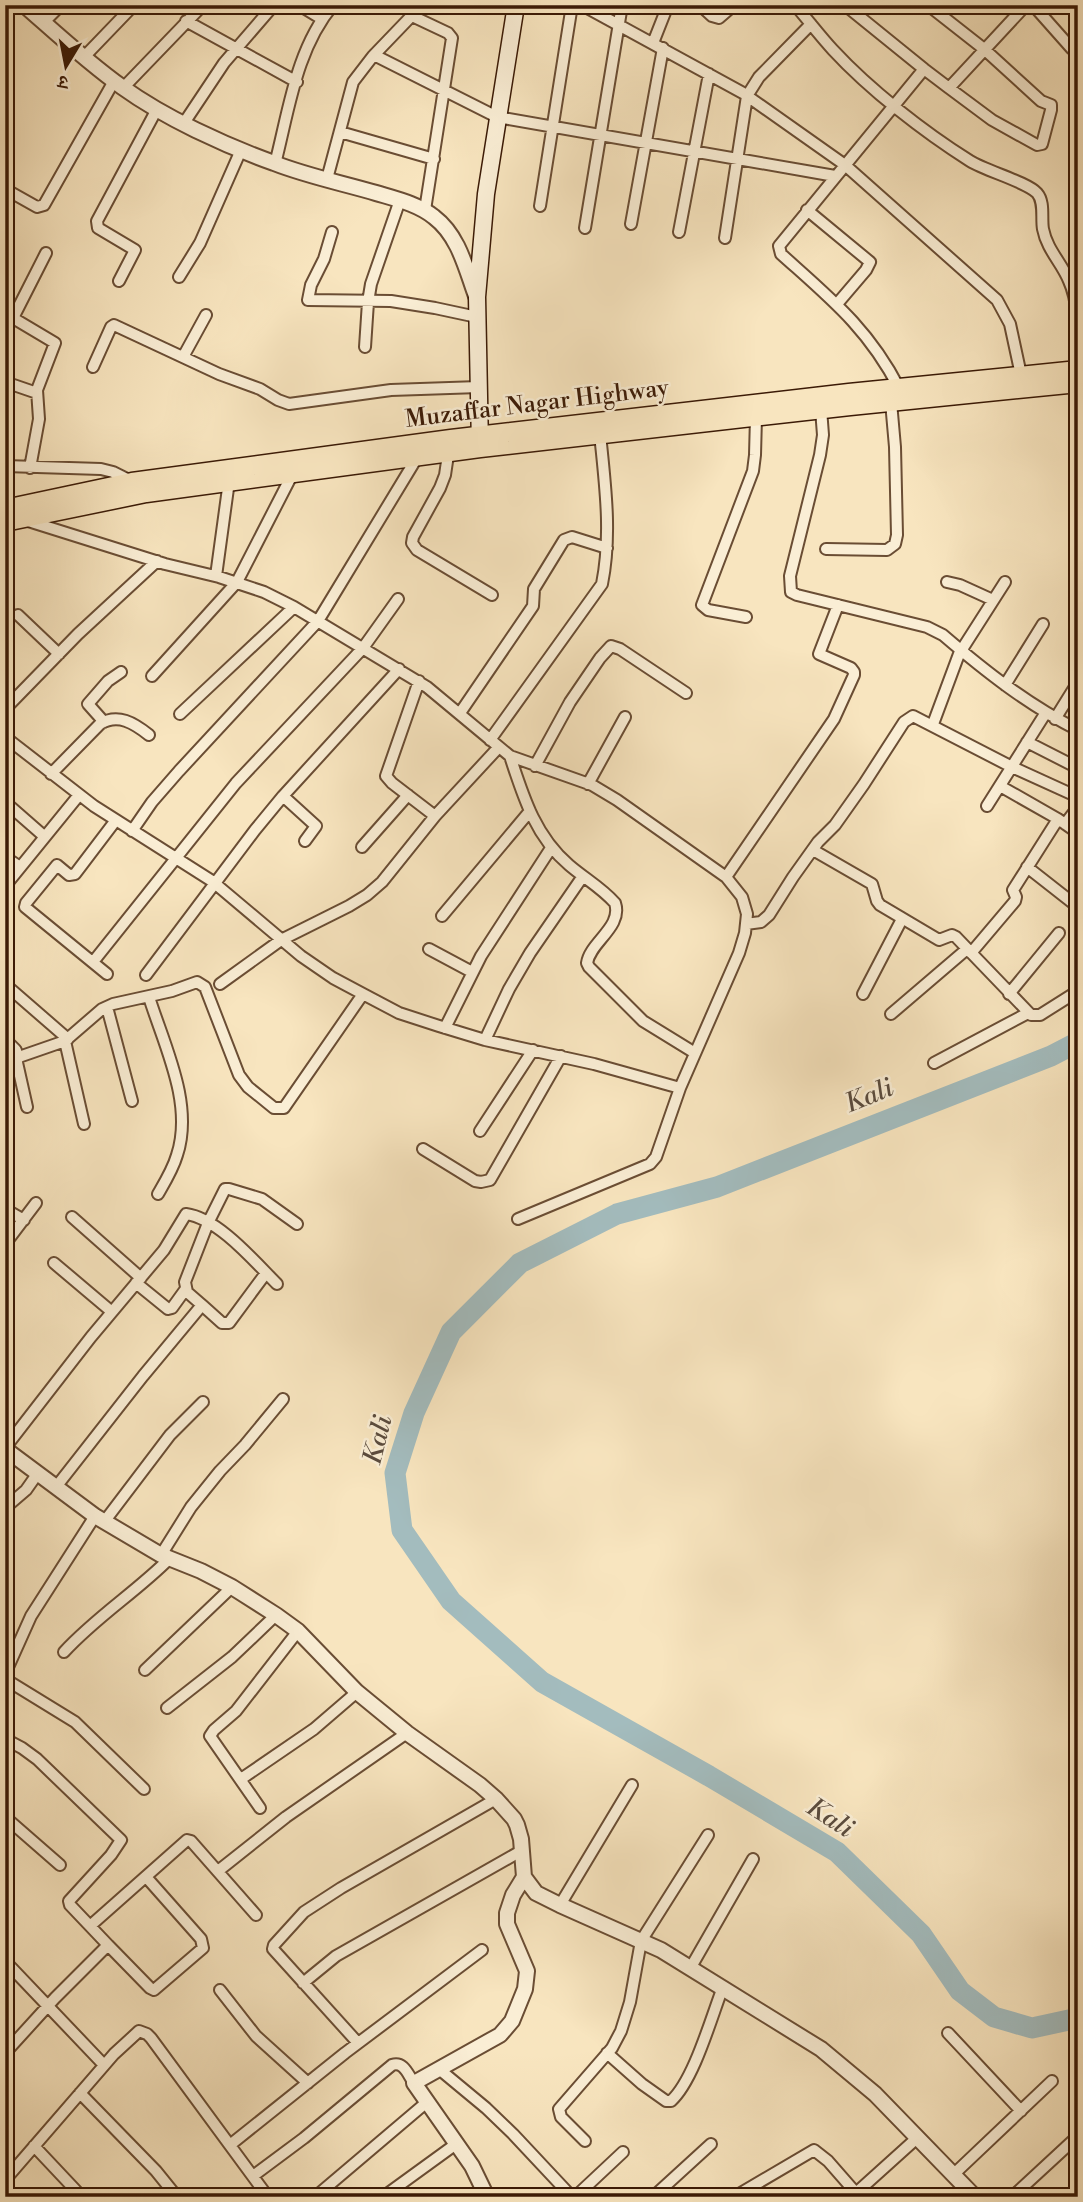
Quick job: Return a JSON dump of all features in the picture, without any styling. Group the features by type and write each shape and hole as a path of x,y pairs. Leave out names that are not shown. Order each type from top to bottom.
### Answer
{"main road":[{"path":"480,442 477,297 486,194 516,5"},
{"name":"Muzaffar Nagar Highway","path":"5,509 139,487 450,445 895,395 1078,370"},
{"name":"Muzaffar Nagar Highway","path":"480,442 600,434 756,417 821,409 895,395 1078,383"},
{"name":"Muzaffar Nagar Highway","path":"13,520 139,487 229,481 293,473 418,456 450,445"}],"street":[{"path":"24,5 83,57 157,109 275,164 400,200 425,210 449,232 477,297"},
{"path":"44,22 61,5"},
{"path":"83,57 134,5"},
{"path":"5,190 37,206 44,205 118,84 203,5"},
{"path":"184,122 236,49 274,5"},
{"path":"299,5 322,19"},
{"path":"275,164 310,40 333,5"},
{"path":"327,179 353,82 374,55 422,5"},
{"path":"540,206 572,5"},
{"path":"582,5 747,96 845,165 997,300 1010,324 1021,376"},
{"path":"585,228 622,5"},
{"path":"631,224 647,144 658,45 668,5"},
{"path":"700,5 712,16 719,18 734,5"},
{"path":"795,5 832,49 894,104 972,162 1037,193 1041,199 1042,228 1047,243 1069,279 1074,295 1078,370"},
{"path":"845,5 992,120 1037,145 1042,144 1051,105 1041,101 984,49 928,5"},
{"path":"949,89 1026,5"},
{"path":"1032,5 1076,51"},
{"path":"412,16 448,33 452,38 425,210"},
{"path":"186,21 297,82"},
{"path":"725,238 747,96 760,77 811,24"},
{"path":"374,55 497,117 835,176"},
{"path":"826,549 887,550 895,544 895,395 885,361 869,338 837,304 778,250 783,239 924,69"},
{"path":"679,232 709,74"},
{"path":"119,281 135,250 98,228 97,221 157,109"},
{"path":"340,132 434,159"},
{"path":"179,277 200,243 240,150"},
{"path":"365,346 372,284 400,200"},
{"path":"807,210 870,262 837,304"},
{"path":"332,232 324,259 307,295 308,300 412,304 477,317"},
{"path":"30,468 38,419 37,393 55,341 13,318 46,253"},
{"path":"183,358 206,315"},
{"path":"93,367 114,325 219,374 246,382 289,404 391,390 479,387"},
{"path":"5,382 37,393"},
{"path":"821,409 823,435 820,455 790,576 791,592 927,627 943,635 1005,685 1050,716 1078,730"},
{"path":"746,617 708,610 702,605 753,471 756,417"},
{"path":"220,984 281,940 367,895 382,882 494,744 598,590 604,575 607,548 606,500 600,434"},
{"path":"450,445 440,488 412,543 416,550 492,595"},
{"path":"132,831 178,771 318,621 418,456"},
{"path":"5,466 101,469 113,472 139,487"},
{"path":"152,676 237,582 293,473"},
{"path":"216,576 229,481"},
{"path":"13,520 237,582 294,607 419,681 510,756 587,784 617,800 726,877 742,897 747,914 740,953 680,1088 656,1157 650,1164 518,1219"},
{"path":"460,713 533,606 534,589 564,540 572,537 607,548"},
{"path":"5,709 78,634 157,561"},
{"path":"947,582 993,600"},
{"path":"933,724 961,650 1005,582"},
{"path":"93,962 236,783 363,648 398,599"},
{"path":"726,877 834,719 846,695 854,675 853,670 819,654 838,605"},
{"path":"180,714 294,607"},
{"path":"19,615 59,654"},
{"path":"1005,685 1043,624"},
{"path":"535,766 570,702 611,646 620,649 686,693"},
{"path":"146,975 283,796 398,669"},
{"path":"104,722 88,704 108,681 121,672"},
{"path":"419,681 386,772 388,779 435,816"},
{"path":"987,806 1027,742 1078,682"},
{"path":"746,924 756,924 765,919 813,850 835,825 909,718 918,716 1012,767 1078,796"},
{"path":"587,784 625,717"},
{"path":"51,774 104,722 123,719 149,735"},
{"path":"5,737 79,795 215,884 281,940 333,978 363,995 399,1013 485,1040 561,1056 680,1088"},
{"path":"1027,742 1078,768"},
{"path":"510,756 530,811 551,848 610,898 617,909 609,929 589,956 589,967 643,1021 695,1054"},
{"path":"1000,786 1078,833"},
{"path":"5,886 79,795"},
{"path":"362,847 408,795"},
{"path":"283,796 316,826 305,841"},
{"path":"5,802 45,837"},
{"path":"891,1014 969,951 1015,901 1013,890 1027,867 1061,821 1078,807"},
{"path":"442,916 530,811"},
{"path":"107,974 25,907 57,865 69,875 75,874 116,820"},
{"path":"445,1028 472,972 551,848"},
{"path":"813,850 872,884 880,905 902,919 939,940 952,935 956,937 1028,1013 1036,1017 1078,991"},
{"path":"5,857 20,867"},
{"path":"1027,867 1078,907"},
{"path":"485,1040 509,989 530,953 583,876"},
{"path":"863,994 902,919"},
{"path":"1009,994 1059,933"},
{"path":"429,949 472,972"},
{"path":"11,1059 66,1040 107,1007 172,991 192,983 202,984 239,1075 248,1087 279,1109 289,1104 363,995"},
{"path":"7,986 66,1040 84,1124"},
{"path":"149,997 176,1080 181,1110 182,1134 177,1155 158,1194"},
{"path":"107,1007 132,1101"},
{"path":"934,1063 1028,1013"},
{"path":"5,1042 27,1107"},
{"path":"480,1131 533,1050"},
{"path":"423,1149 475,1181 490,1180 561,1056"},
{"path":"72,1217 168,1309 185,1290 185,1282 208,1223 225,1189 262,1199 297,1223"},
{"path":"5,1244 36,1203"},
{"path":"5,1209 24,1220"},
{"path":"277,1284 231,1239 208,1223 186,1214 164,1250 5,1448 100,1519 165,1557 232,1587 276,1615 298,1632 357,1692 496,1798 514,1819 519,1833 524,1877 536,1892 662,1950 821,2049 874,2094 975,2197"},
{"path":"54,1263 112,1312"},
{"path":"185,1290 222,1323 229,1323 266,1273"},
{"path":"56,1487 202,1305"},
{"path":"64,1652 93,1622 127,1597 165,1557 191,1507 283,1399"},
{"path":"144,1789 75,1722 5,1677 31,1616 100,1519 170,1435 203,1402"},
{"path":"5,1508 26,1490 38,1474"},
{"path":"145,1670 232,1587"},
{"path":"167,1708 232,1657 276,1615"},
{"path":"260,1808 210,1736 236,1711 298,1632"},
{"path":"241,1779 314,1729 357,1692"},
{"path":"218,1871 286,1817 407,1732"},
{"path":"5,1739 37,1759 120,1838 120,1843 111,1855 69,1902 154,1990 203,1948 201,1939 147,1878"},
{"path":"560,1905 632,1784"},
{"path":"358,2043 273,1947 298,1917 341,1888 496,1798"},
{"path":"5,1817 60,1865"},
{"path":"585,2141 561,2117 559,2109 607,2053 621,2031 641,1941 708,1835"},
{"path":"90,1926 187,1840 256,1915"},
{"path":"303,1983 336,1956 521,1851"},
{"path":"691,1968 753,1859"},
{"path":"414,2083 500,2035 512,2021 525,1989 527,1970 508,1924 507,1913 513,1895 524,1877"},
{"path":"5,2053 108,1945"},
{"path":"230,2145 358,2043 482,1951"},
{"path":"5,1961 104,2065"},
{"path":"607,2053 642,2084 671,2101 688,2075 723,1987"},
{"path":"220,1990 256,2036 308,2083"},
{"path":"5,2180 104,2065 139,2031 147,2034 268,2197"},
{"path":"948,2032 1021,2111"},
{"path":"253,2176 304,2138 392,2065 397,2064 402,2066 456,2144 476,2174 487,2197"},
{"path":"439,2069 513,2134 574,2197 623,2152"},
{"path":"954,2174 1052,2081"},
{"path":"80,2093 156,2171 177,2197"},
{"path":"314,2197 427,2102"},
{"path":"1012,2197 1078,2136"},
{"path":"734,2197 814,2150 828,2161 857,2195 918,2138"},
{"path":"383,2197 456,2144"},
{"path":"653,2197 711,2144"},
{"path":"34,2146 82,2197"}],"waterway":[{"name":"Kali","path":"1078,1042 1051,1056 717,1187 617,1214 520,1263 451,1332 414,1413 395,1473 402,1530 451,1601 542,1682 837,1852 921,1934 960,1991 994,2017 1032,2028 1078,2018"}]}
